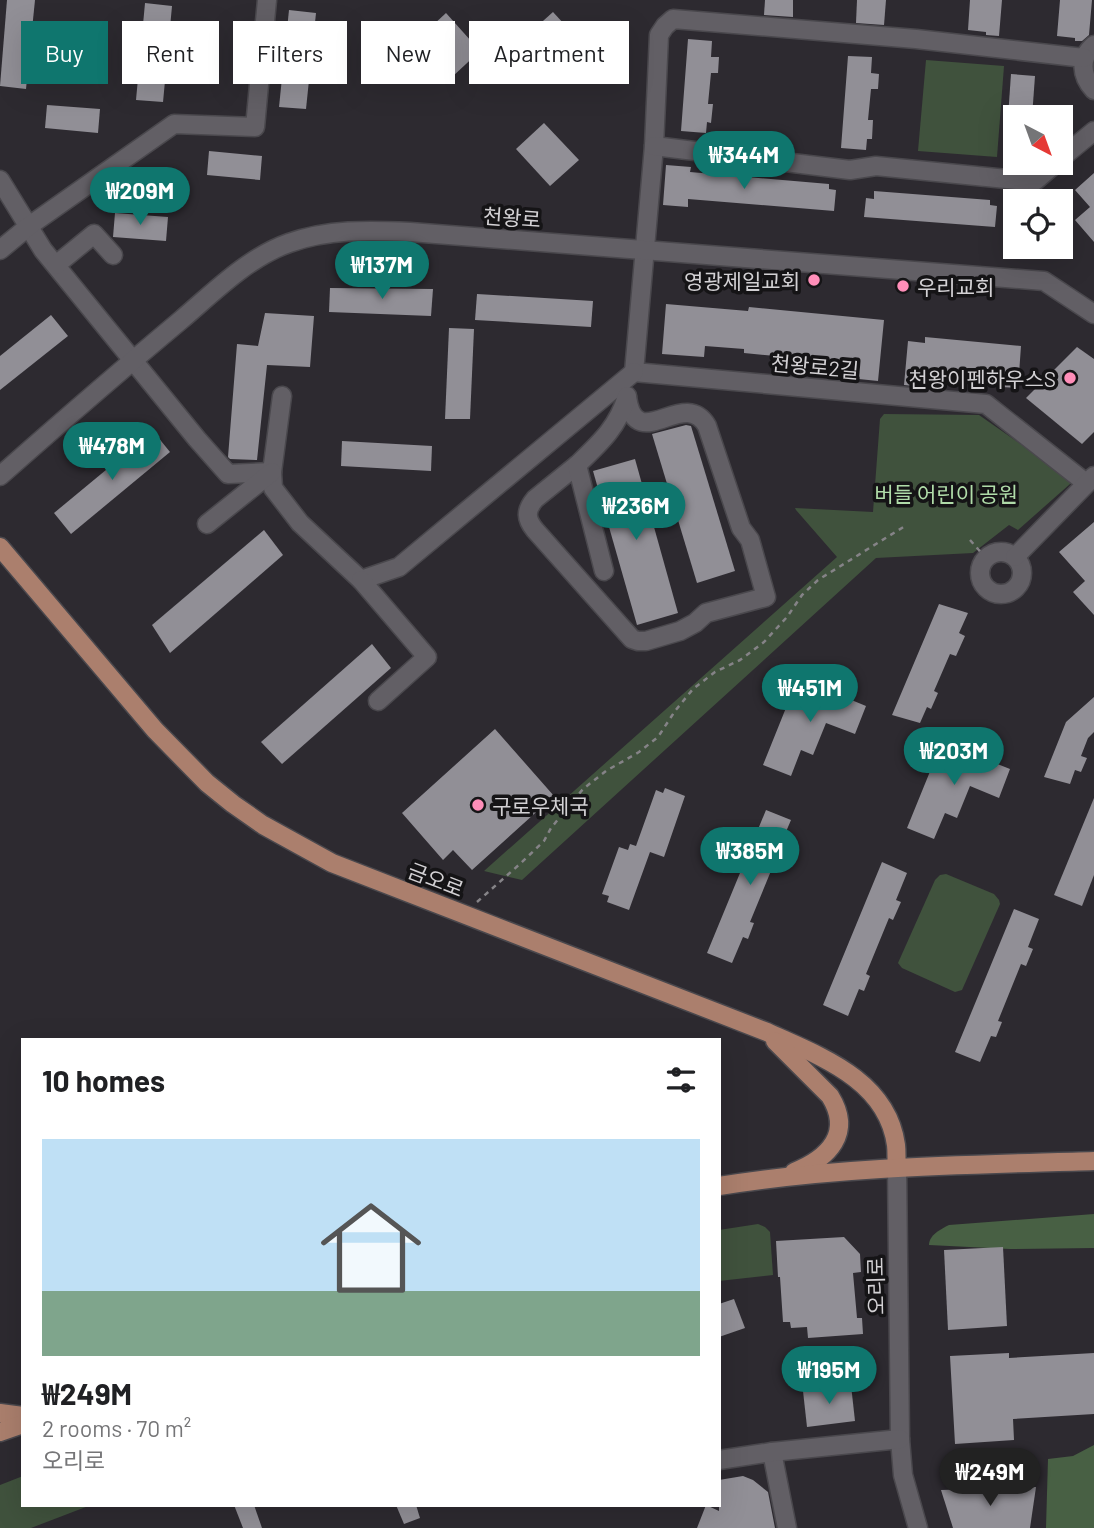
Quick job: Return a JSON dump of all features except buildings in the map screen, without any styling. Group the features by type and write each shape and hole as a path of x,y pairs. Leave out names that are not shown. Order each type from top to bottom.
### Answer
{"main road":[{"name":"금오로","path":"0,547 155,730 207,783 233,804 292,842 332,863 766,1032 825,1059 858,1080 884,1110 896,1146 897,1167"},
{"path":"766,1032 830,1096 837,1106 840,1118 838,1134 822,1157 810,1166 778,1179"},
{"path":"721,1186 897,1167 1094,1161"},
{"path":"0,1413 21,1416"},
{"path":"0,1432 21,1425"}],"street":[{"path":"0,250 29,226 174,124 255,127 267,0"},
{"path":"599,444 624,432 688,412 704,420 741,528 750,540 766,597 706,613 680,631 646,641 632,639 535,530 527,512 535,499 599,444 622,414 634,372 654,146 659,35 673,19 1089,52 1084,75 1094,90"},
{"path":"1073,148 1094,131"},
{"path":"654,146 850,170 876,166 1027,181 1035,180 1041,175"},
{"path":"0,180 43,250 228,474 272,472"},
{"name":"천왕로","path":"0,476 238,272 262,255 317,234 384,230 1044,281 1094,314"},
{"path":"56,265 94,234 113,255"},
{"path":"361,580 399,567 634,372"},
{"name":"천왕로2길","path":"634,372 986,404 1090,479 1015,557"},
{"path":"282,396 272,472 273,488 300,523 361,580 427,657 378,701"},
{"path":"627,397 629,412 634,418 647,423 653,422"},
{"path":"577,465 604,571"},
{"path":"206,524 272,472"},
{"path":"1002,552 1015,557 1020,563 1022,577 1015,589 1002,594 989,591 981,580 980,567 986,558 1002,552"},
{"name":"오리로","path":"897,1167 900,1439 903,1475 918,1528"},
{"path":"721,1460 900,1439"},
{"path":"772,1452 787,1528"}],"path":[{"path":"463,913 544,841 551,828 583,789 659,737 675,710 693,690 715,672 740,660 764,642 787,617 802,595 818,580 905,526"},
{"path":"970,540 986,558"}],"green space":[{"path":"926,60 1004,66 997,157 918,151"},
{"name":"버들 어린이 공원","path":"884,414 979,415 1071,479 1070,484 1018,530 1009,525 973,553 876,558 522,880 484,871 837,557 795,508 873,512 880,419"},
{"path":"946,874 994,894 1000,904 962,990 955,992 902,968 898,963 935,880"},
{"path":"1094,1214 1094,1248 1010,1249 929,1245 933,1235 949,1225"},
{"path":"758,1224 765,1227 770,1232 773,1275 721,1281 721,1230"},
{"path":"1094,1445 1094,1528 1046,1528 1048,1459 1073,1456"},
{"path":"21,1477 21,1507 86,1507 31,1528 0,1528 0,1485"}],"place":[{"name":"영광제일교회","path":"814,280"},
{"name":"우리교회","path":"903,286"},
{"name":"천왕이펜하우스S","path":"1070,378"},
{"name":"구로우체국","path":"478,805"}]}
